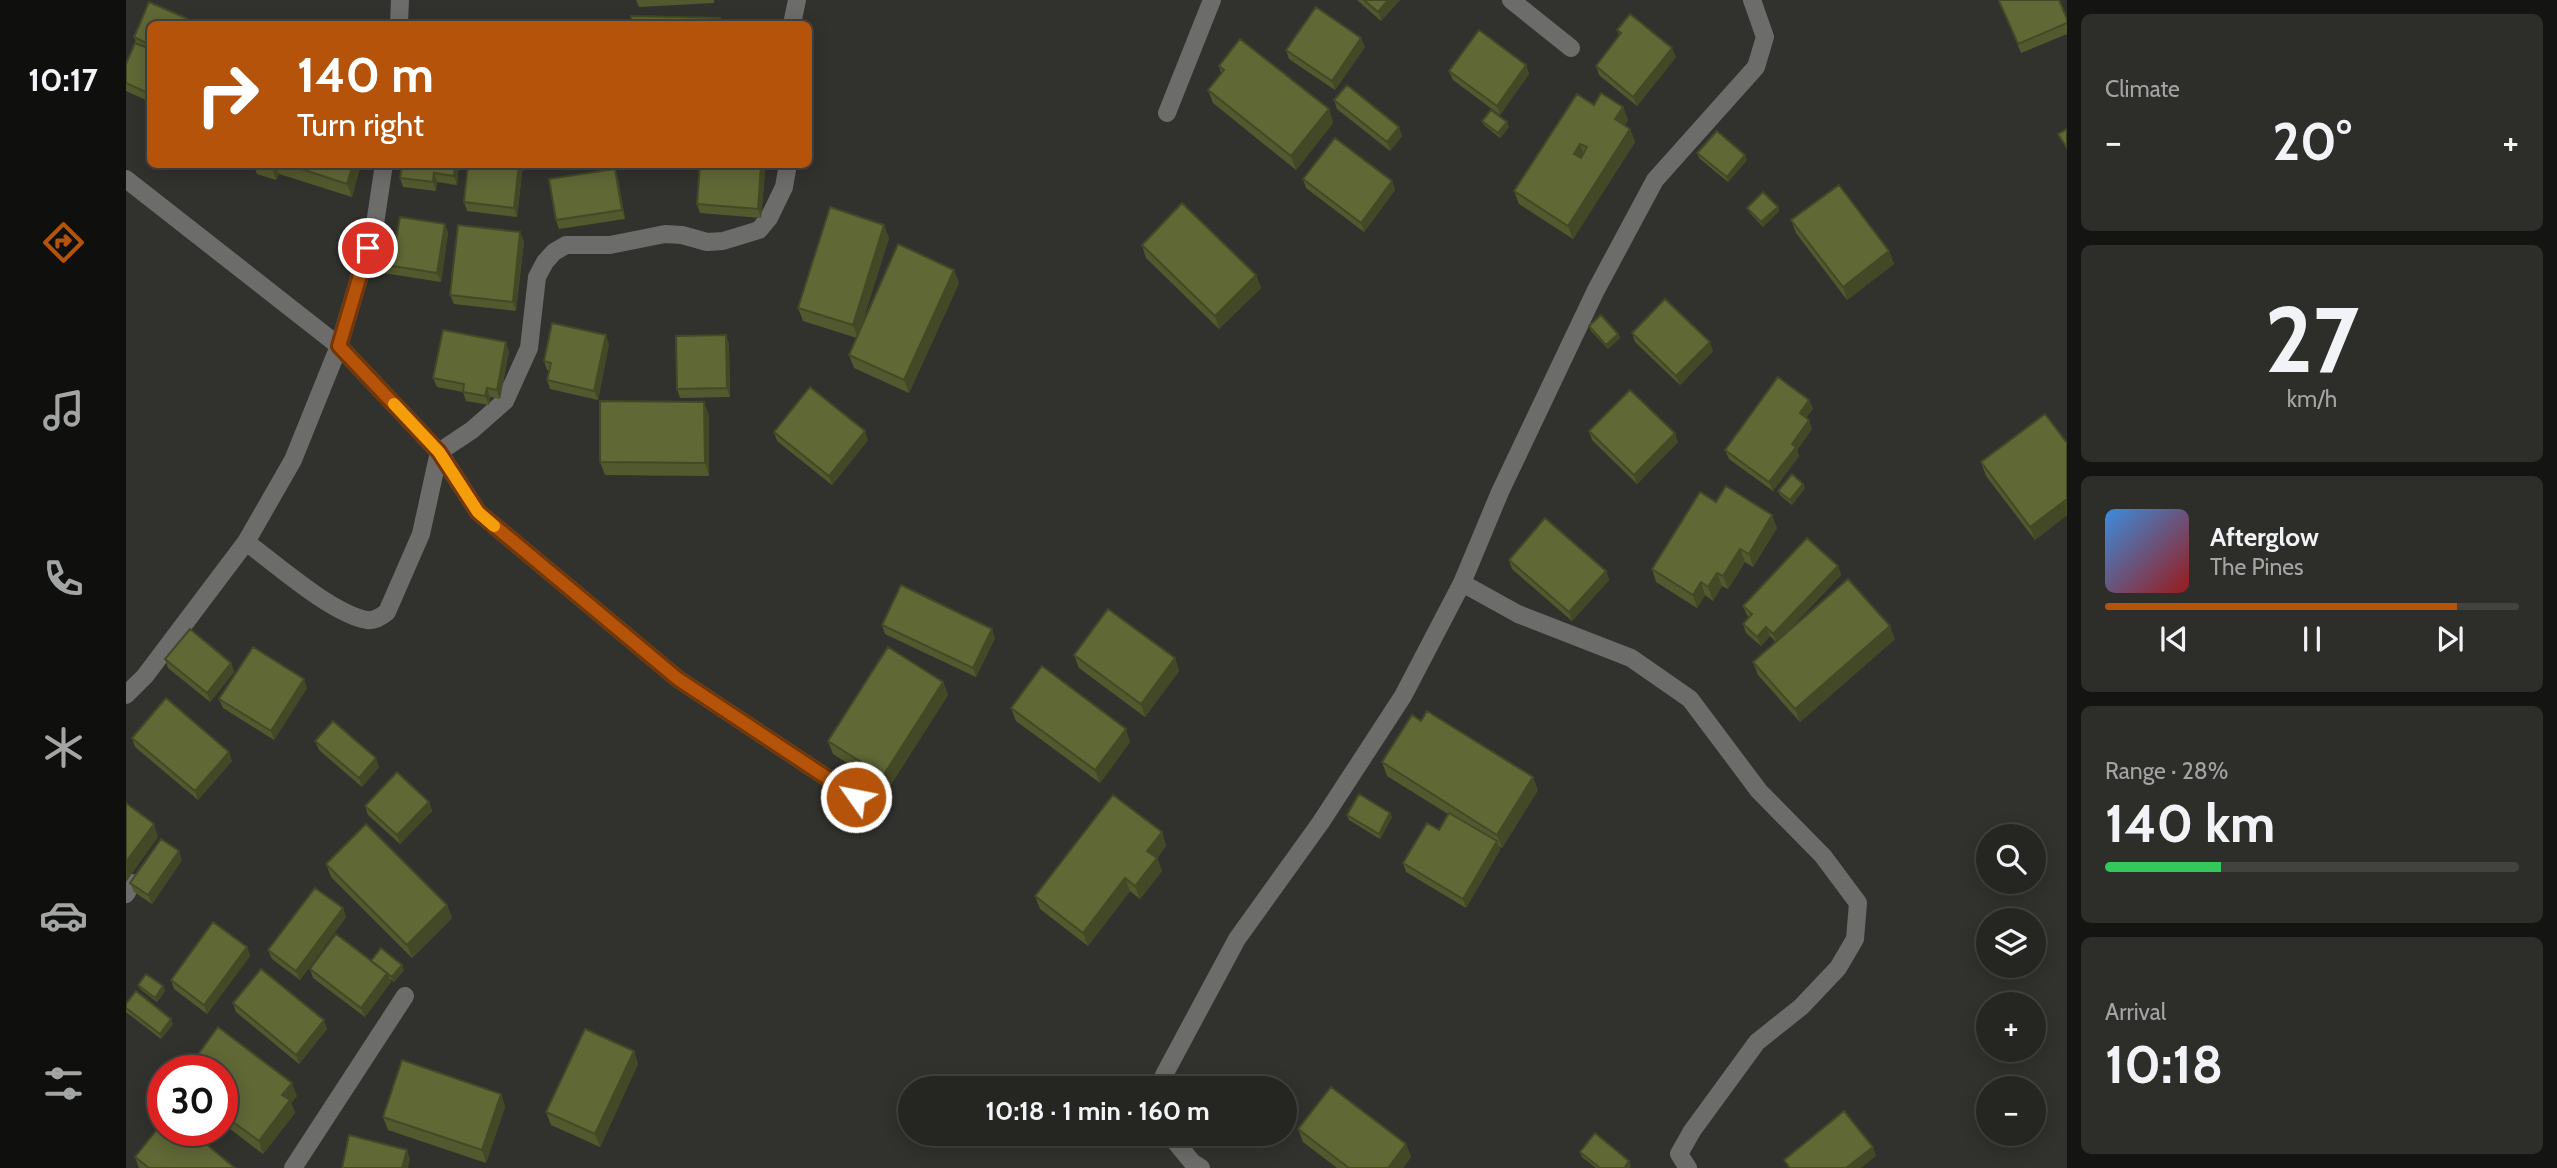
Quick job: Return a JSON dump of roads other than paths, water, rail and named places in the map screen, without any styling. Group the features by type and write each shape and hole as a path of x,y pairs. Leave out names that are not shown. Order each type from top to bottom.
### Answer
{"street":[{"path":"399,21 400,0"},
{"path":"793,21 797,0"},
{"path":"1167,113 1212,0"},
{"path":"1511,0 1571,48"},
{"path":"1164,1076 1237,939 1321,822 1403,696 1462,583 1500,492 1596,290 1655,180 1756,67 1765,37 1752,0"},
{"path":"126,695 145,676 246,542 293,460 339,346 375,224 383,168"},
{"path":"246,542 348,614 370,620 380,618 387,612 421,534 439,452 472,430 505,401 529,348 537,277 554,252 566,245 610,245 665,234 682,235 707,242 723,241 759,230 769,218 784,187 787,168"},
{"path":"126,179 339,346 439,452 478,512 678,679 856,797"},
{"path":"1462,583 1518,614 1630,658 1690,699 1759,791 1823,856 1858,903 1855,939 1838,968 1801,1007 1757,1042 1692,1131 1679,1154 1688,1168"},
{"path":"293,1168 405,996"},
{"path":"1179,1146 1192,1162 1202,1168"}]}
